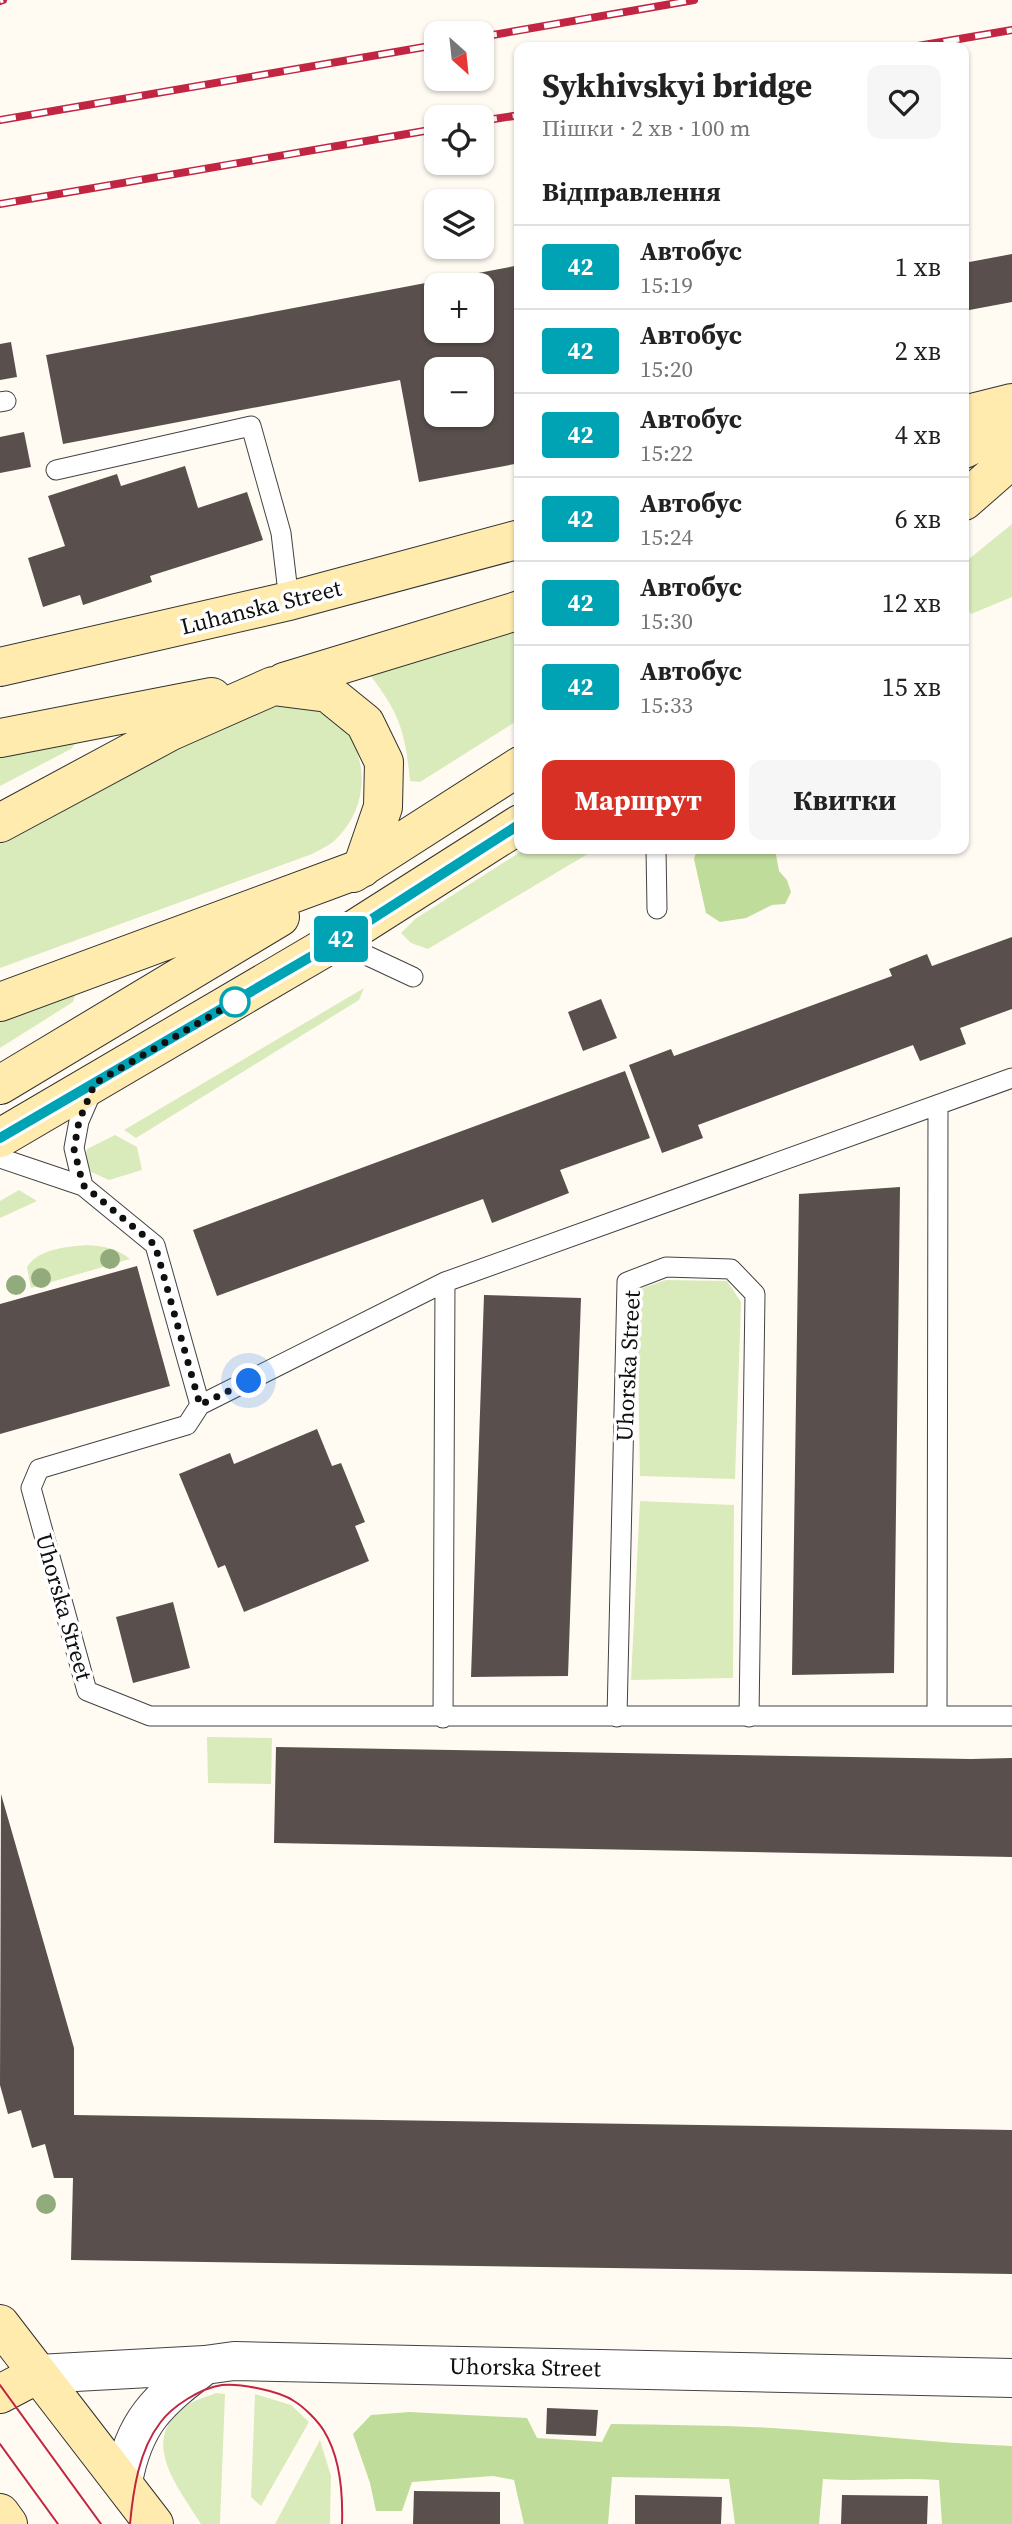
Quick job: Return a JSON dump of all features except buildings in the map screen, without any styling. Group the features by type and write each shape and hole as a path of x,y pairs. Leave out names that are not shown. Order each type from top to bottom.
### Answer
{"main road":[{"path":"969,414 1012,402"},
{"path":"969,446 1012,425"},
{"path":"969,472 1012,442"},
{"path":"969,497 1012,459"},
{"name":"Luhanska Street","path":"0,667 289,601 514,541"},
{"path":"0,738 273,685 514,612"},
{"path":"0,823 171,732 273,685 328,694 365,723 370,733 384,762 383,807 362,868"},
{"path":"0,1085 362,868 514,770"},
{"path":"0,1138 336,942 514,828"},
{"path":"0,1002 362,868"},
{"path":"0,2323 154,2524"},
{"path":"0,2394 38,2374"},
{"path":"0,2513 8,2524"}],"street":[{"name":"Uhorska Street","path":"38,2374 234,2361 1012,2378"},
{"path":"123,2482 128,2453 137,2433 159,2403 205,2365"}],"lane":[{"path":"56,470 251,426 282,541 289,601"},
{"path":"656,854 657,909"},
{"path":"336,942 413,976"},
{"name":"Uhorska Street","path":"1012,1078 445,1282 200,1405 187,1424 39,1469 32,1488 86,1690 150,1716 1012,1716"},
{"path":"83,1185 74,1149 79,1121 95,1083"},
{"path":"937,1716 938,1105"},
{"path":"0,1158 83,1185 155,1245 200,1405"},
{"name":"Uhorska Street","path":"617,1717 627,1282 666,1267 731,1269 755,1294 749,1717"},
{"path":"443,1718 445,1282"}],"green space":[{"path":"1012,524 1012,597 971,614 969,559"},
{"path":"514,621 514,723 420,782 410,781 406,747 398,720 385,696 365,669"},
{"path":"277,699 307,705 328,713 345,730 356,750 362,777 358,805 345,829 335,840 312,854 0,968 0,841 252,705"},
{"path":"70,741 75,744 71,749 0,786 0,756"},
{"path":"517,854 588,854 428,949 411,943 401,933 415,919"},
{"path":"696,854 776,854 779,871 787,880 791,892 785,904 772,905 746,918 720,922 706,913 694,859"},
{"path":"364,988 359,1000 136,1138 124,1130"},
{"path":"71,994 75,996 73,1002 0,1048 0,1020"},
{"path":"115,1135 137,1147 142,1170 109,1180 91,1172 85,1162 87,1149"},
{"path":"19,1190 37,1201 0,1218 0,1201"},
{"path":"86,1245 110,1248 130,1259 31,1288 27,1267 38,1256 53,1250"},
{"path":"666,1280 727,1281 741,1302 735,1479 640,1476 637,1290"},
{"path":"640,1501 734,1505 733,1678 631,1680"},
{"path":"207,1737 272,1738 271,1784 208,1783"},
{"path":"216,2393 225,2394 220,2524 201,2524 174,2480 163,2449 165,2434 172,2419 196,2400"},
{"path":"255,2394 291,2405 309,2422 261,2506 251,2497"},
{"path":"409,2412 527,2418 537,2438 602,2442 611,2424 772,2428 1012,2446 1012,2524 942,2524 939,2480 924,2479 823,2479 819,2524 735,2524 729,2479 612,2477 608,2524 524,2524 514,2480 493,2476 412,2482 402,2511 376,2511 370,2483 353,2434 371,2415"},
{"path":"320,2440 331,2476 330,2524 275,2524"}],"tram line":[{"path":"0,2385 101,2524"},
{"path":"130,2524 142,2458 160,2423 179,2404 196,2394 222,2385 259,2388 288,2397 318,2423 329,2441 337,2464 342,2524"},
{"path":"0,2444 58,2524"}],"railway":[{"path":"494,35 694,0"},
{"path":"941,42 1012,30"},
{"path":"0,120 424,47"},
{"path":"494,119 514,116"},
{"path":"0,204 424,131"}],"bus line":[{"name":"42","path":"0,1138 336,942 514,828"}],"route":[{"path":"235,1002 238,1000 95,1083 79,1121 74,1149 83,1185 155,1245 200,1405 249,1381"}]}
